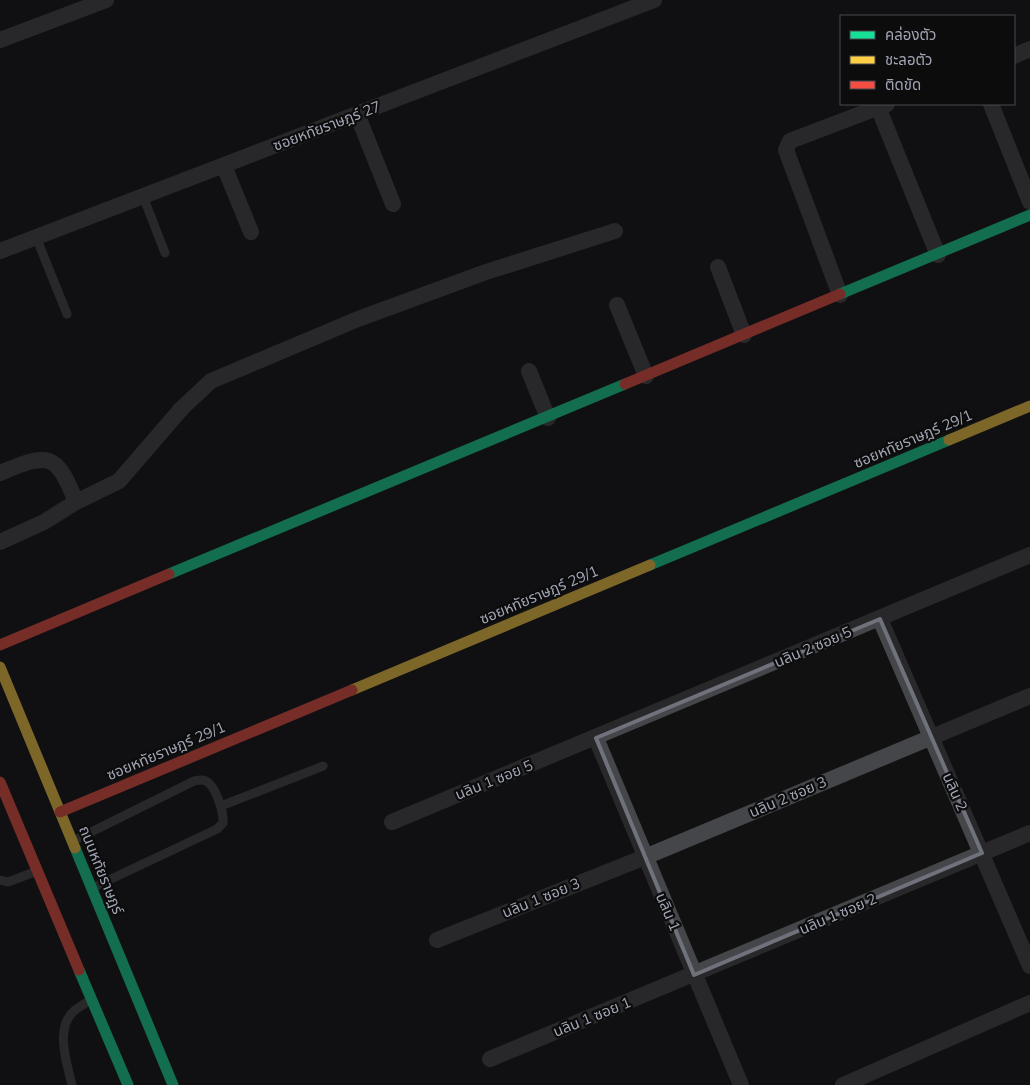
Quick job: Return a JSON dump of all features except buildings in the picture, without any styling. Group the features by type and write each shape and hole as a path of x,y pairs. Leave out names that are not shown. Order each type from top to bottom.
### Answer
{"street":[{"path":"0,40 106,0"},
{"name":"ซอยหทัยราษฎร์ 27","path":"0,251 654,0"},
{"path":"1015,56 1030,49"},
{"path":"840,294 786,150 790,141 882,105 938,255"},
{"path":"991,105 1030,202"},
{"path":"357,114 394,204"},
{"path":"224,166 250,232"},
{"path":"0,645 548,418 1030,215"},
{"path":"0,542 44,522 76,502 119,481 182,408 211,381 358,319 486,272 615,231"},
{"path":"718,267 744,335"},
{"path":"617,305 646,376"},
{"path":"529,370 548,418"},
{"name":"ซอยหทัยราษฎร์ 29/1","path":"60,812 1030,406"},
{"path":"0,473 31,460 44,460 54,463 61,468 76,502"},
{"name":"นลิน 2 ซอย 5","path":"596,738 1030,555"},
{"name":"นลิน 2","path":"880,619 1030,966"},
{"name":"ถนนหทัยราษฎร์","path":"0,667 173,1085"},
{"name":"นลิน 2 ซอย 3","path":"645,857 1030,696"},
{"name":"นลิน 1 ซอย 5","path":"392,822 596,738"},
{"name":"นลิน 1","path":"596,738 741,1085"},
{"path":"0,782 128,1085"},
{"name":"นลิน 1 ซอย 2","path":"694,975 1030,833"},
{"name":"นลิน 1 ซอย 3","path":"437,940 645,857"},
{"name":"นลิน 1 ซอย 1","path":"490,1059 694,975"},
{"path":"843,1085 1030,1003"}],"lane":[{"path":"143,196 164,253"},
{"path":"36,237 67,314"},
{"path":"221,806 323,766"},
{"path":"72,841 194,781 203,780 209,782 221,806 223,823 217,829 92,888"},
{"path":"0,880 8,882 38,870"},
{"path":"72,1085 64,1052 65,1028 68,1018 74,1011 92,999"}],"highlighted area":[{"path":"880,619 982,853 694,975 596,738"}],"traffic: fast":[{"path":"840,294 1030,215"},
{"path":"169,574 625,384"},
{"path":"650,565 949,440"},
{"path":"75,848 173,1085"},
{"path":"79,970 128,1085"}],"traffic: slow":[{"path":"949,440 1030,406"},
{"path":"352,690 650,565"},
{"path":"0,667 75,848"}],"traffic: jam":[{"path":"625,384 840,294"},
{"path":"0,645 169,574"},
{"path":"60,812 352,690"},
{"path":"0,782 79,970"}]}
